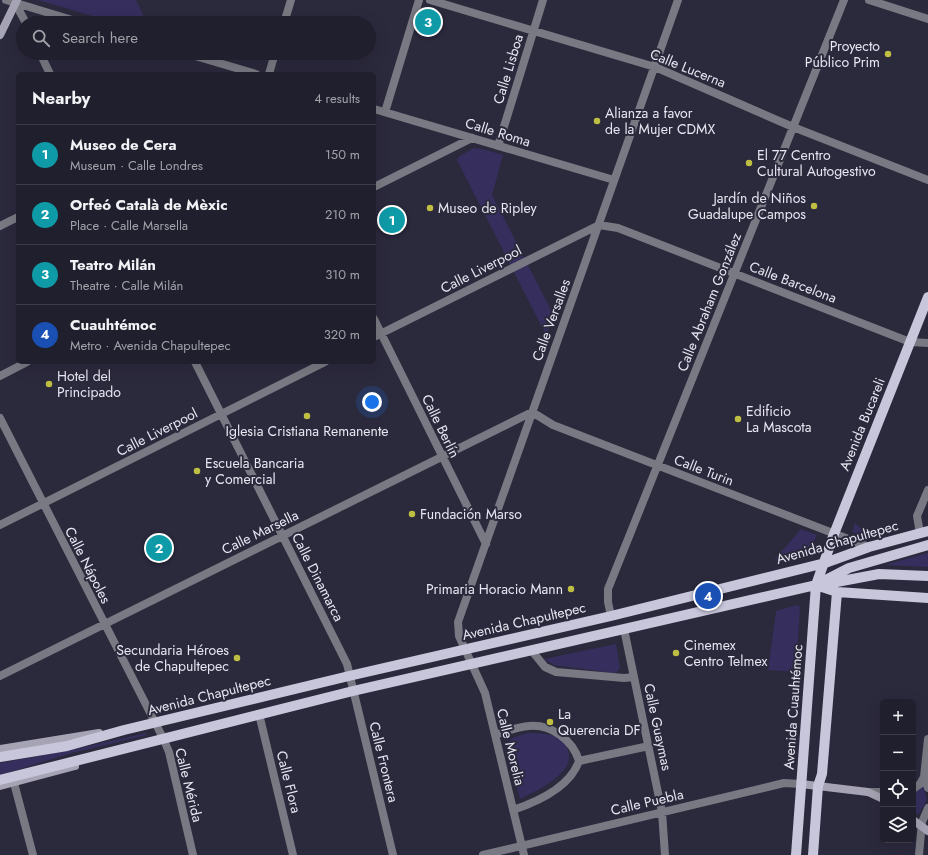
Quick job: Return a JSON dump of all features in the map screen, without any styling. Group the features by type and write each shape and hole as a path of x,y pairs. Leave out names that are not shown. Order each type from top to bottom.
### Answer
{"main road":[{"path":"0,34 16,1"},
{"name":"Avenida Bucareli","path":"825,562 834,534 928,297"},
{"name":"Avenida Chapultepec","path":"0,758 67,746 124,730 349,676 611,616 825,562 869,547 924,532"},
{"name":"Avenida Chapultepec","path":"0,780 353,691 816,585 849,568 928,545"},
{"name":"Avenida Cuauhtémoc","path":"796,855 816,585 825,562"},
{"path":"816,585 879,574 928,576"},
{"path":"816,585 837,592 928,598"},
{"path":"813,855 818,786 822,774 837,592"},
{"name":"Avenida Chapultepec","path":"0,749 124,730"},
{"name":"Avenida Chapultepec","path":"0,786 96,760 130,746"},
{"name":"Calle Puebla","path":"801,784 868,792 880,798"},
{"path":"916,822 925,829"}],"street":[{"path":"6,0 16,1 61,16"},
{"path":"286,16 291,0"},
{"path":"385,112 419,0"},
{"name":"Calle Lucerna","path":"430,0 655,67 793,127 928,180"},
{"name":"Calle Lisboa","path":"498,146 543,0"},
{"name":"Calle Versalles","path":"465,649 459,636 458,622 678,0"},
{"name":"Calle Abraham González","path":"611,616 608,602 608,589 844,0"},
{"path":"869,0 928,19"},
{"path":"16,1 23,16"},
{"path":"43,60 49,72"},
{"path":"209,60 249,72"},
{"path":"270,72 274,60"},
{"name":"Calle Roma","path":"376,110 614,180"},
{"path":"376,187 472,138"},
{"path":"0,226 16,218"},
{"name":"Calle Barcelona","path":"599,225 618,228 910,342 928,343"},
{"name":"Calle Liverpool","path":"378,336 599,225"},
{"name":"Calle Berlín","path":"378,336 442,456 486,544"},
{"path":"0,376 23,364"},
{"name":"Calle Dinamarca","path":"196,364 347,664 349,676"},
{"name":"Calle Liverpool","path":"0,525 321,364"},
{"name":"Calle Marsella","path":"0,676 532,412"},
{"name":"Calle Turin","path":"532,412 553,425 869,547"},
{"name":"Calle Nápoles","path":"0,418 42,504 154,723"},
{"path":"924,532 917,516 928,490"},
{"name":"Calle Guaymas","path":"624,630 662,812 665,855"},
{"name":"Calle Morelia","path":"465,649 485,693 524,855"},
{"path":"532,651 545,667 556,672 624,678 634,677"},
{"name":"Calle Frontera","path":"349,676 393,855"},
{"name":"Calle Flora","path":"259,714 293,855"},
{"name":"Calle Mérida","path":"154,723 164,738 169,752 193,855"},
{"path":"495,735 514,728 530,726 547,728 561,735 573,748 579,761"},
{"path":"928,739 924,778 928,788"},
{"path":"513,810 533,803 548,794 572,774 579,761 649,746"},
{"path":"916,787 924,778"},
{"path":"14,783 33,855"},
{"name":"Calle Puebla","path":"483,855 784,783 801,784"},
{"path":"868,792 880,792"},
{"path":"919,855 925,829 924,815 928,808"}],"shaded area":[{"path":"38,0 136,0 144,16 92,16"},
{"path":"474,148 503,155 492,195 552,312 547,337 457,160 458,157"},
{"path":"855,523 866,533 861,535 852,532"},
{"path":"801,529 817,535 809,552 774,560"},
{"path":"928,553 928,567 884,565"},
{"path":"796,605 800,607 796,672 768,670 776,611"},
{"path":"616,644 620,668 617,672 613,673 554,665 544,659"},
{"path":"146,733 147,735 72,753 0,775 0,763 71,750"},
{"path":"528,733 548,734 560,739 565,743 568,749 569,760 560,775 555,779 520,799 506,742 515,737"},
{"path":"923,785 926,796 926,801 918,815 916,814 916,791"}],"place":[{"name":"Teatro Milán","path":"428,22"},
{"name":"Proyecto Público Prim","path":"888,54"},
{"name":"Alianza a favor de la Mujer CDMX","path":"597,121"},
{"name":"El 77 Centro Cultural Autogestivo","path":"749,163"},
{"name":"Jardín de Niños Guadalupe Campos","path":"814,206"},
{"name":"Museo de Ripley","path":"430,208"},
{"name":"Museo de Cera","path":"392,220"},
{"name":"Hotel del Principado","path":"49,384"},
{"name":"Iglesia Cristiana Remanente","path":"307,416"},
{"name":"Edificio La Mascota","path":"738,419"},
{"name":"Escuela Bancaria y Comercial","path":"197,471"},
{"name":"Fundación Marso","path":"412,514"},
{"name":"Orfeó Català de Mèxic","path":"159,548"},
{"name":"Primaria Horacio Mann","path":"571,589"},
{"name":"Cuauhtémoc","path":"708,596"},
{"name":"Cinemex Centro Telmex","path":"676,653"},
{"name":"Secundaria Héroes de Chapultepec","path":"237,658"},
{"name":"La Querencia DF","path":"550,722"}]}
